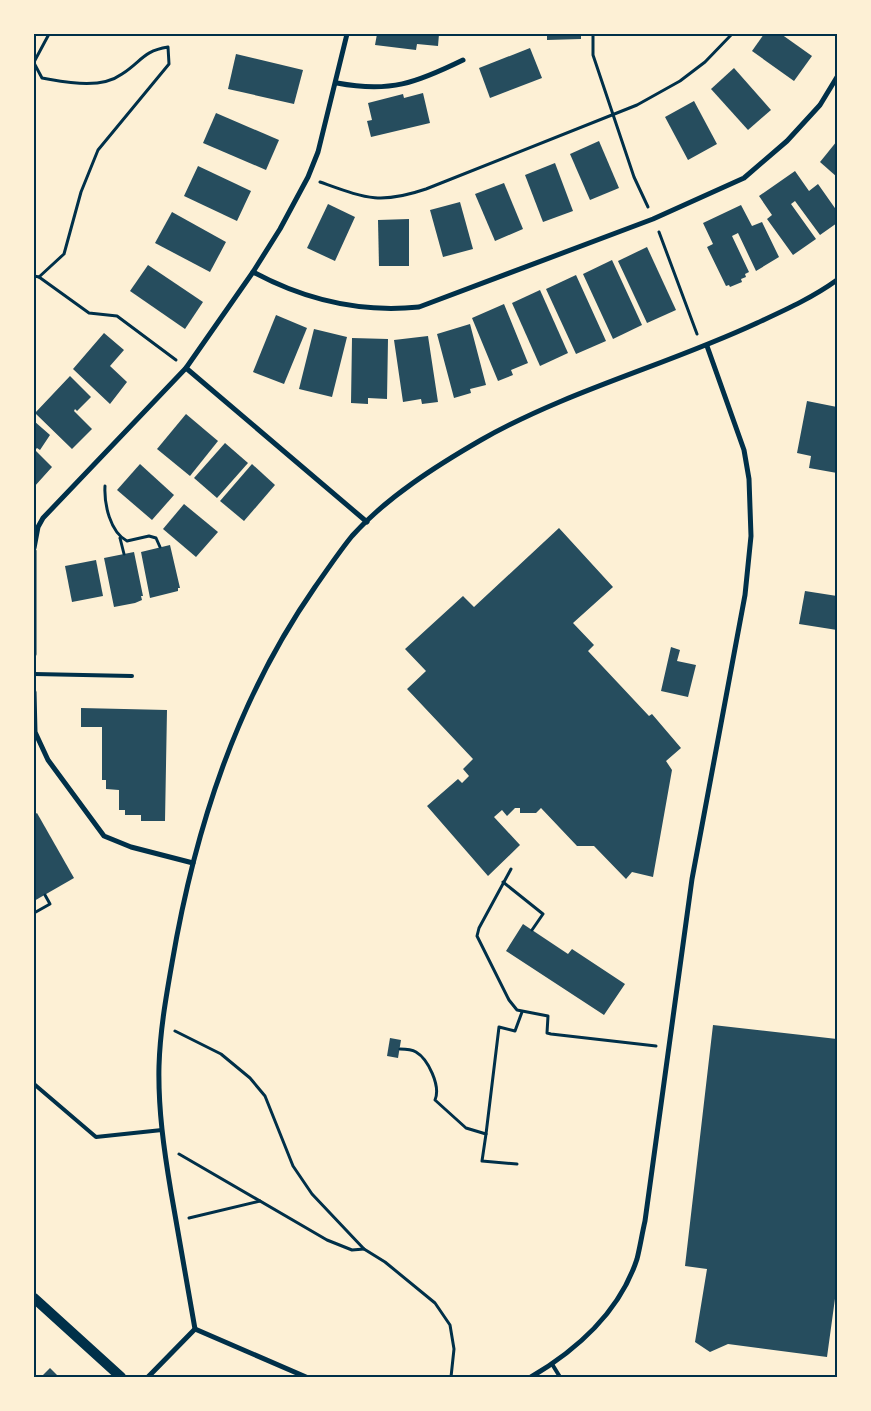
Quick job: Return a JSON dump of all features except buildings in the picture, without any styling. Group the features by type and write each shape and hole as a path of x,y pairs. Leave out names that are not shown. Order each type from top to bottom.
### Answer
{"main road":[{"path":"34,1298 121,1377"}],"street":[{"path":"34,654 34,550 38,527 43,518 186,368 253,272 308,177 318,152 347,34"},
{"path":"336,82 384,88 422,80 463,60"},
{"path":"253,272 310,297 356,308 389,310 419,307 654,218 744,178 787,142 820,105 837,77"},
{"path":"195,1329 162,1130 159,1066 162,1024 181,913 192,863 237,725 270,658 326,571 352,537 367,522 442,463 525,416 705,347 814,296 837,280"},
{"path":"531,1377 552,1364 581,1341 612,1308 626,1284 636,1259 645,1221 692,879 745,594 751,536 749,479 744,450 705,347"},
{"path":"186,368 367,522"},
{"path":"34,692 35,732 48,760 104,836 131,847 192,863"},
{"path":"148,1377 195,1329"},
{"path":"195,1329 306,1377"}],"lane":[{"path":"34,674 132,676"},
{"path":"34,1084 96,1137 162,1130"},
{"path":"552,1364 560,1377"}],"path":[{"path":"39,277 64,254 81,192 98,150 169,64 168,47 152,49 121,76 88,84 42,78 34,63 49,34"},
{"path":"594,34 593,56 634,177 654,218 705,347"},
{"path":"308,177 367,198 401,197 637,105 680,81 704,62 732,34"},
{"path":"34,276 39,277 89,314 117,316 186,368"},
{"path":"105,486 104,498 110,518 120,537 124,554"},
{"path":"120,537 127,541 148,536 156,538 160,547"},
{"path":"510,869 479,928 478,936 510,1000 522,1012 548,1016 547,1033 668,1047"},
{"path":"503,882 543,914 532,930"},
{"path":"34,913 50,904 45,894"},
{"path":"516,1164 482,1161 498,1027 515,1031 522,1012"},
{"path":"162,1024 222,1054 250,1078 265,1096 284,1148 300,1179 338,1224 364,1249 425,1294 444,1315 450,1325 454,1349 451,1377"},
{"path":"400,1049 416,1052 423,1059 435,1082 437,1094 435,1100 466,1128 486,1134"},
{"path":"164,1145 341,1247 352,1250 364,1249"},
{"path":"203,1215 260,1201"}]}
